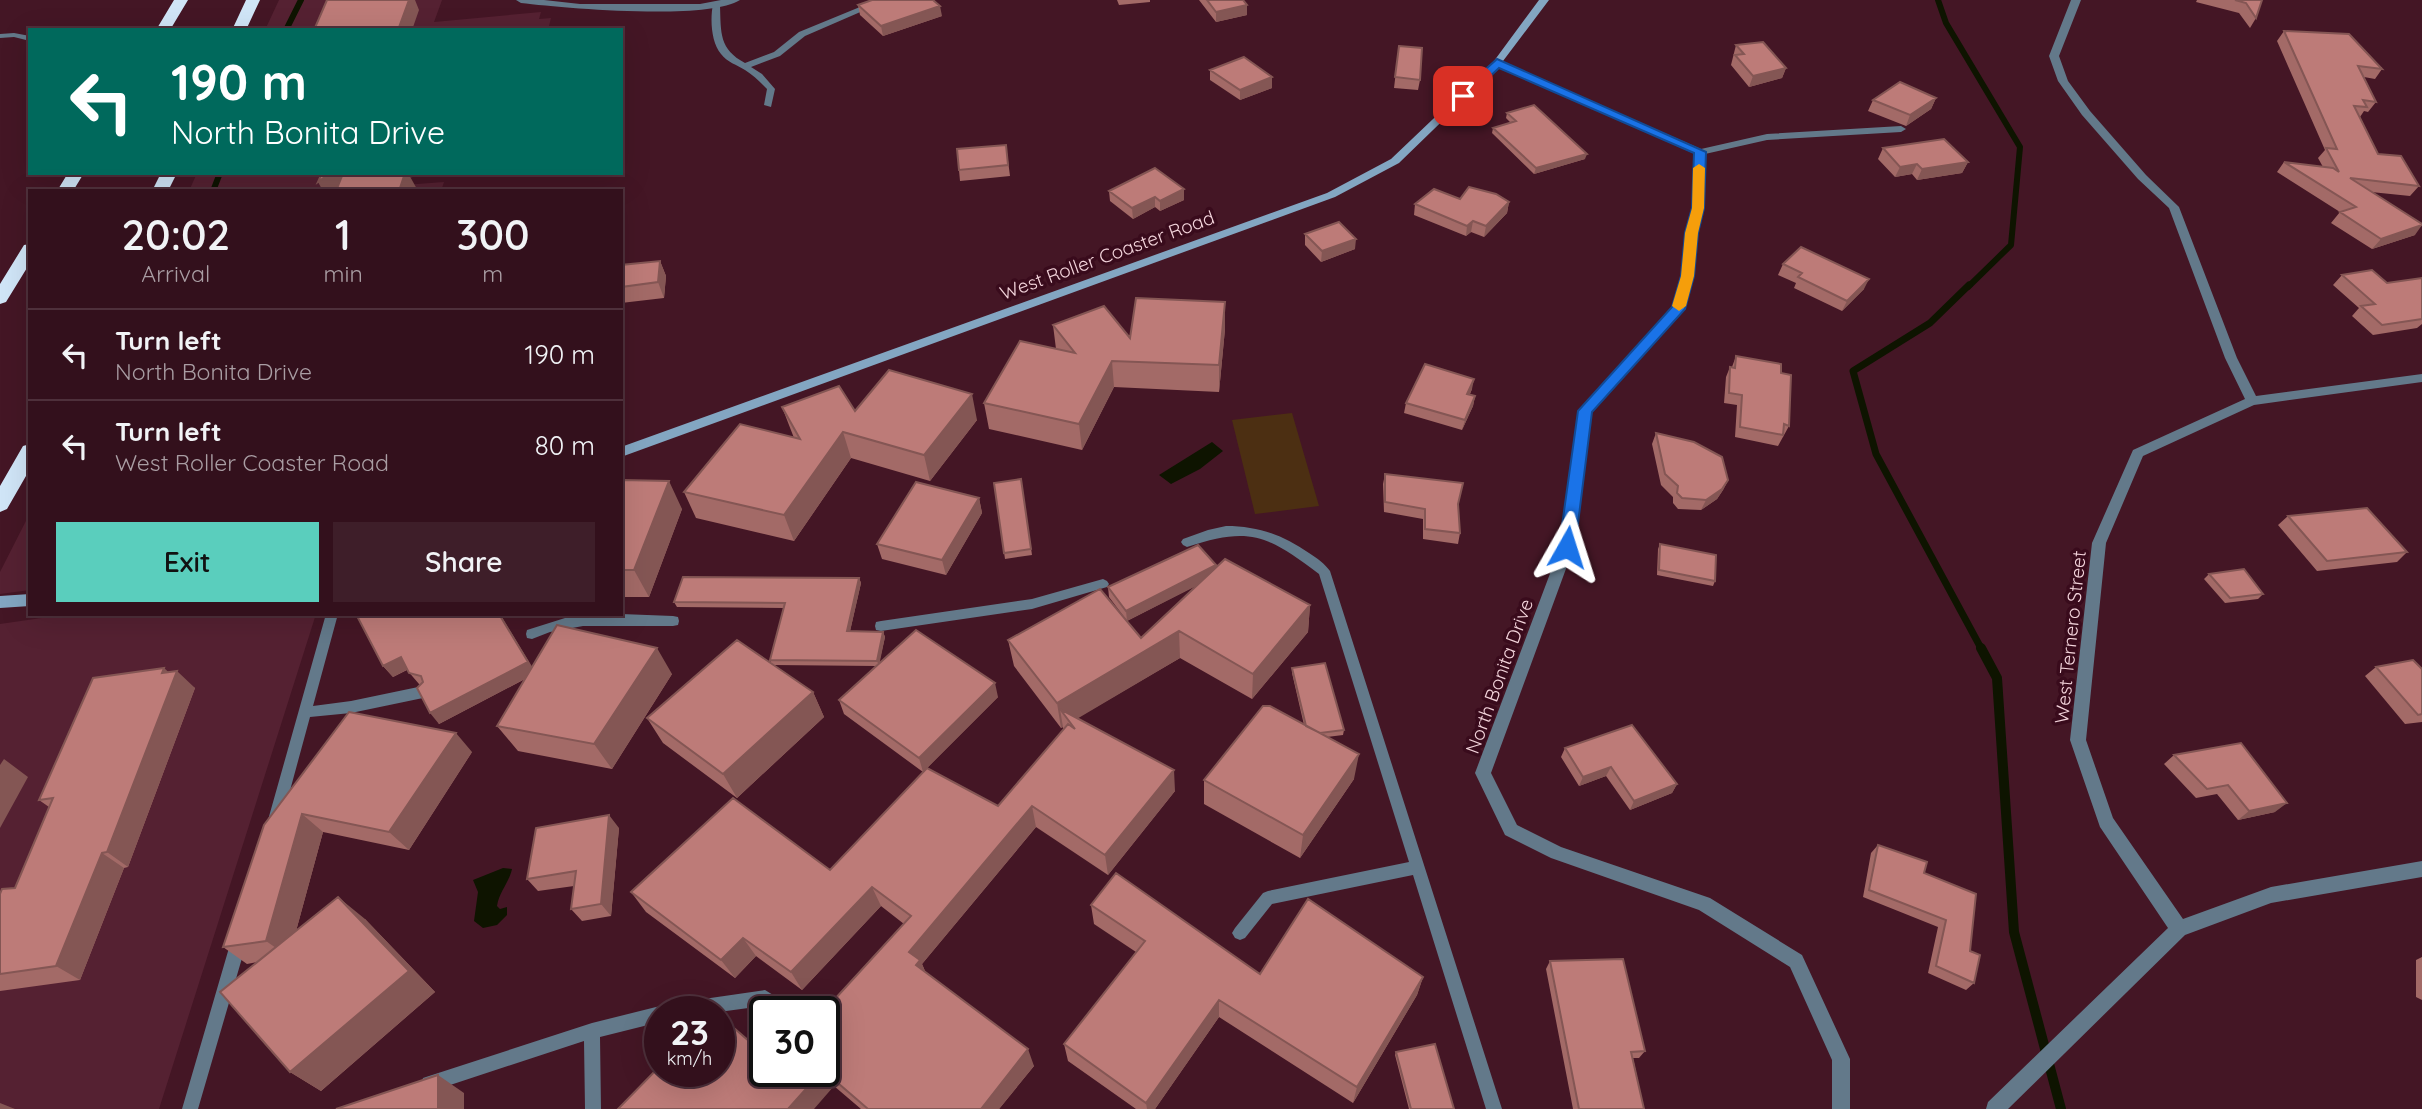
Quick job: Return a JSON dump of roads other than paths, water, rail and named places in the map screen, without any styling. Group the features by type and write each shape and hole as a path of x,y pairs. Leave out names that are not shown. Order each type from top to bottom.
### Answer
{"highway":[{"path":"164,28 181,0"},
{"path":"240,28 253,0"},
{"path":"0,298 28,252"},
{"path":"0,504 28,455"}],"street":[{"path":"521,0 580,7 716,6 735,0"},
{"name":"West Roller Coaster Road","path":"623,451 1331,195 1395,162 1497,63 1544,0"},
{"path":"2076,0 2054,56 2063,81 2102,132 2174,207 2231,358 2252,401"},
{"path":"1497,63 1700,152 1768,137 1901,129"},
{"name":"North Bonita Drive","path":"1700,152 1698,208 1691,233 1688,276 1679,309 1585,411 1567,547 1483,773 1511,830 1557,853 1704,904 1796,961 1841,1059 1841,1109"},
{"name":"West Ternero Street","path":"2179,929 2106,822 2078,740 2099,543 2138,453 2252,401 2422,378"},
{"path":"0,602 28,600"},
{"path":"1995,1109 2179,929 2271,895 2422,869"}],"lane":[{"path":"745,66 777,54 803,34 884,0"},
{"path":"716,6 719,47 729,59 752,70 771,89 768,105"},
{"path":"0,36 15,35 28,38"},
{"path":"1187,542 1211,532 1235,529 1259,533 1284,543 1324,571 1494,1109"},
{"path":"881,626 1032,604 1103,584"},
{"path":"272,832 331,616"},
{"path":"532,635 549,626 587,620 673,621"},
{"path":"307,712 351,707 423,692"},
{"path":"1240,933 1268,898 1418,867"},
{"path":"190,1109 244,925"},
{"path":"414,1089 592,1031 644,1018"},
{"path":"592,1031 593,1109"}],"waterway":[{"path":"287,28 301,0"},
{"path":"1938,0 1946,23 2020,147 2011,245 1968,287"},
{"path":"214,189 219,175"},
{"path":"1969,285 1930,323 1853,371 1876,454 1982,650"},
{"path":"1981,648 1997,678 2014,932 2061,1109"}]}
